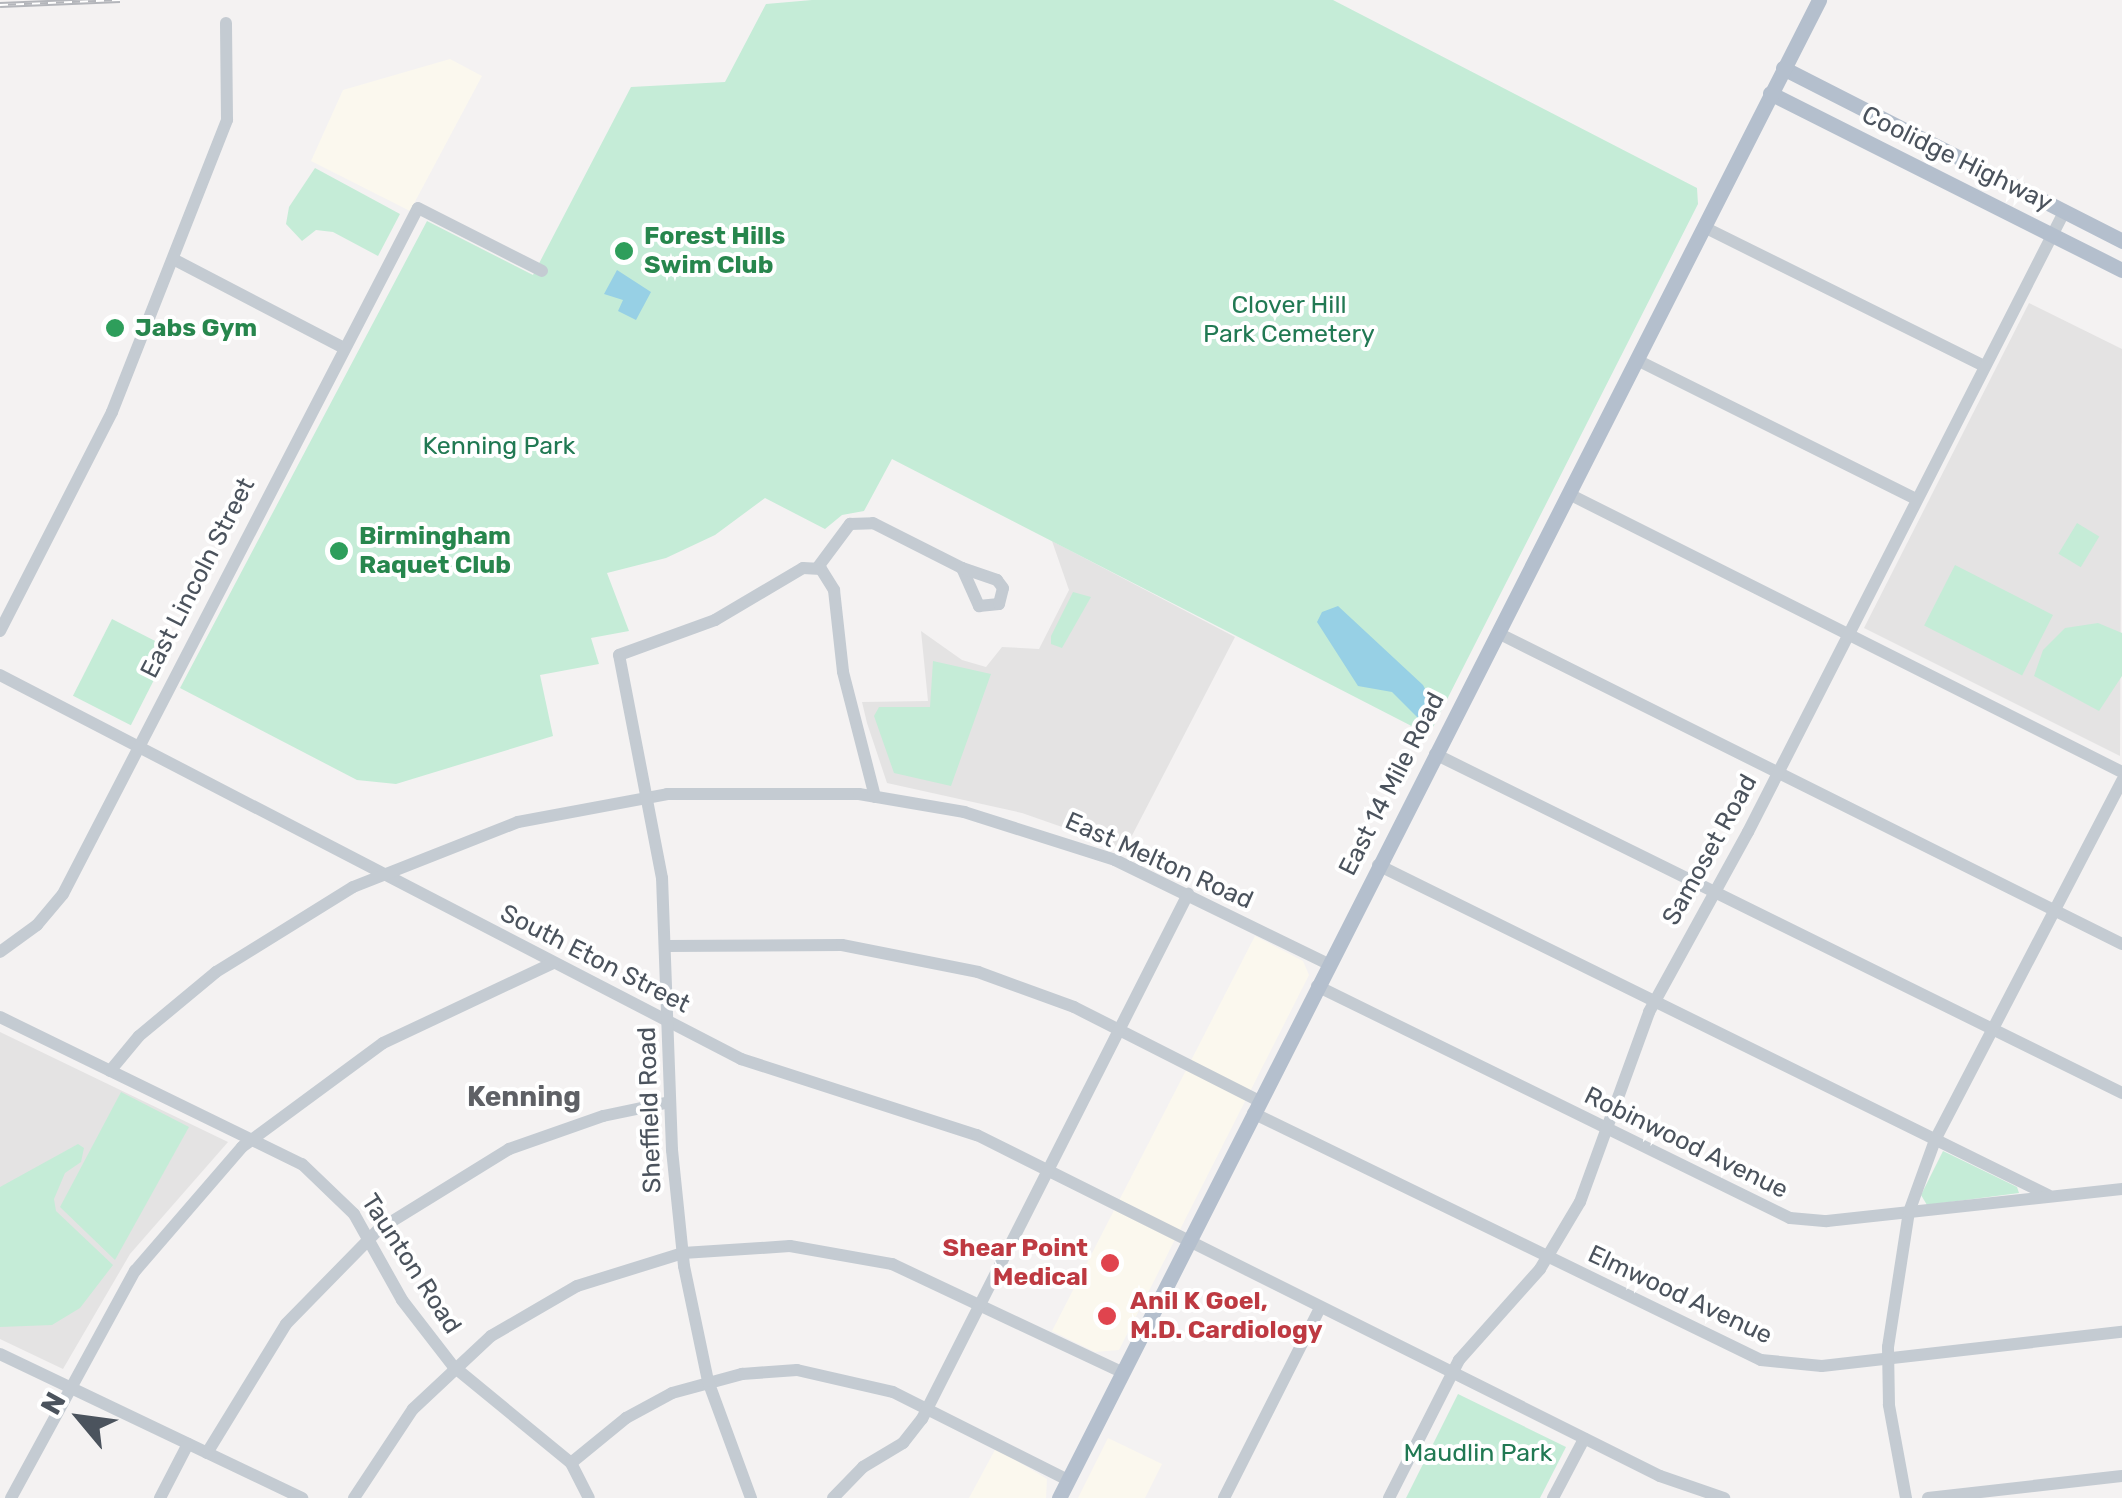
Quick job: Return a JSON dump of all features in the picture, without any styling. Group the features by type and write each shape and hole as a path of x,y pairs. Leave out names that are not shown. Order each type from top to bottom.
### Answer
{"main road":[{"name":"East 14 Mile Road","path":"1059,1498 1818,0"},
{"name":"Coolidge Highway","path":"1783,68 2122,242"},
{"path":"1808,114 1807,97 1826,90"},
{"name":"Coolidge Highway","path":"1770,92 2122,270"},
{"path":"2005,211 2021,203 2016,189"}],"street":[{"path":"0,631 112,412 230,111 226,23"},
{"name":"East Lincoln Street","path":"0,952 56,905 418,208 542,271"},
{"name":"Samoset Road","path":"1389,1498 1452,1374 1547,1259 1586,1190 1654,1001 1779,772 2063,214"},
{"path":"1704,226 1984,366"},
{"path":"174,259 344,348"},
{"path":"1637,360 1916,500"},
{"path":"1569,494 2122,772"},
{"path":"874,796 843,672 834,590 814,567 844,529 860,521 962,568"},
{"name":"Sheffield Road","path":"751,1498 708,1381 683,1253 670,1102 666,946 650,796 619,654 716,620 814,567"},
{"path":"1498,633 2122,944"},
{"name":"South Eton Street","path":"0,675 138,750 779,1076 950,1123 1686,1492 1724,1498"},
{"path":"1435,754 2122,1093"},
{"path":"1906,1498 1888,1359 1892,1287 1908,1212 1936,1140 2122,781"},
{"name":"East Melton Road","path":"110,1071 139,1036 232,960 380,874 518,822 650,796 751,790 874,796 1036,832 1188,894 1328,964"},
{"path":"1378,865 2050,1196"},
{"path":"832,1498 863,1467 903,1443 928,1408 1188,894"},
{"name":"Elmwood Avenue","path":"666,946 798,942 899,954 1010,983 1119,1030 1256,1107 1547,1259 1760,1360 1809,1367 2122,1332"},
{"path":"11,1498 68,1386 150,1251 253,1138 384,1043 553,963"},
{"name":"Robinwood Avenue","path":"1317,986 1790,1218 1908,1212 2122,1189"},
{"name":"Taunton Road","path":"0,1017 253,1138 318,1178 368,1238 415,1319 453,1366 571,1464 590,1498"},
{"path":"207,1453 272,1342 368,1238 440,1186 510,1149 603,1116 670,1102"},
{"path":"354,1498 392,1436 453,1366 565,1291 683,1253 768,1246 825,1250 892,1264 981,1302 1122,1372"},
{"path":"1224,1498 1320,1308"},
{"path":"0,1354 302,1498"},
{"path":"571,1464 626,1418 708,1381 758,1372 824,1373 928,1408 1068,1480"},
{"path":"1553,1498 1584,1438"},
{"path":"160,1498 188,1444"},
{"path":"1928,1498 2122,1476"}],"shaded area":[{"path":"450,59 482,76 410,211 311,161 343,90"},
{"path":"2029,303 2122,349 2120,756 1864,628"},
{"path":"1052,541 1235,637 1125,849 1022,813 887,783 862,702 928,701 921,631 962,660 986,667 1002,647 1039,649 1069,590"},
{"path":"1255,936 1303,961 1309,975 1119,1350 1095,1352 1052,1331"},
{"path":"0,1032 228,1142 130,1254 63,1369 0,1339"},
{"path":"1108,1438 1162,1464 1145,1498 1078,1498"},
{"path":"996,1448 1047,1479 1046,1498 969,1498"}],"green space":[{"name":"Clover Hill Park Cemetery","path":"812,0 1333,0 1697,188 1698,204 1429,735 892,459 864,511 842,515 825,529 765,498 715,535 666,558 607,573 629,631 591,638 599,664 540,675 553,736 396,784 357,780 180,688 427,221 533,275 631,87 725,82 766,4"},
{"path":"315,168 400,214 378,256 333,232 316,230 302,241 286,224 289,207"},
{"path":"2077,523 2099,536 2081,567 2058,554"},
{"path":"1955,565 2053,615 2022,676 1924,626"},
{"path":"1073,592 1091,597 1062,648 1051,644 1051,636"},
{"path":"112,619 170,649 131,725 73,696"},
{"path":"2098,623 2122,633 2122,676 2099,711 2034,676 2043,650 2065,628"},
{"path":"933,661 991,674 951,786 894,773 874,716 879,707 930,707"},
{"path":"121,1092 189,1127 115,1260 60,1207"},
{"path":"78,1144 84,1148 81,1162 65,1173 54,1199 56,1211 113,1265 80,1308 52,1325 0,1327 0,1187"},
{"path":"1943,1151 2017,1187 2019,1193 1927,1205 1921,1195"},
{"name":"Maudlin Park","path":"1458,1394 1566,1447 1540,1498 1406,1498"}],"water":[{"path":"617,270 651,292 636,320 618,311 623,300 604,294"},
{"path":"1338,606 1423,685 1432,702 1424,724 1392,692 1358,686 1317,622 1322,612"}],"railway":[{"path":"0,5 120,0"}],"place":[{"name":"Forest Hills Swim Club","path":"624,251"},
{"name":"Jabs Gym","path":"115,328"},
{"name":"Birmingham Raquet Club","path":"339,551"},
{"name":"Shear Point Medical","path":"1110,1263"},
{"name":"Anil K Goel, M.D. Cardiology","path":"1107,1316"}],"district":[{"name":"Kenning","path":"524,1097"}],"park label":[{"name":"Kenning Park","path":"499,446"}]}
